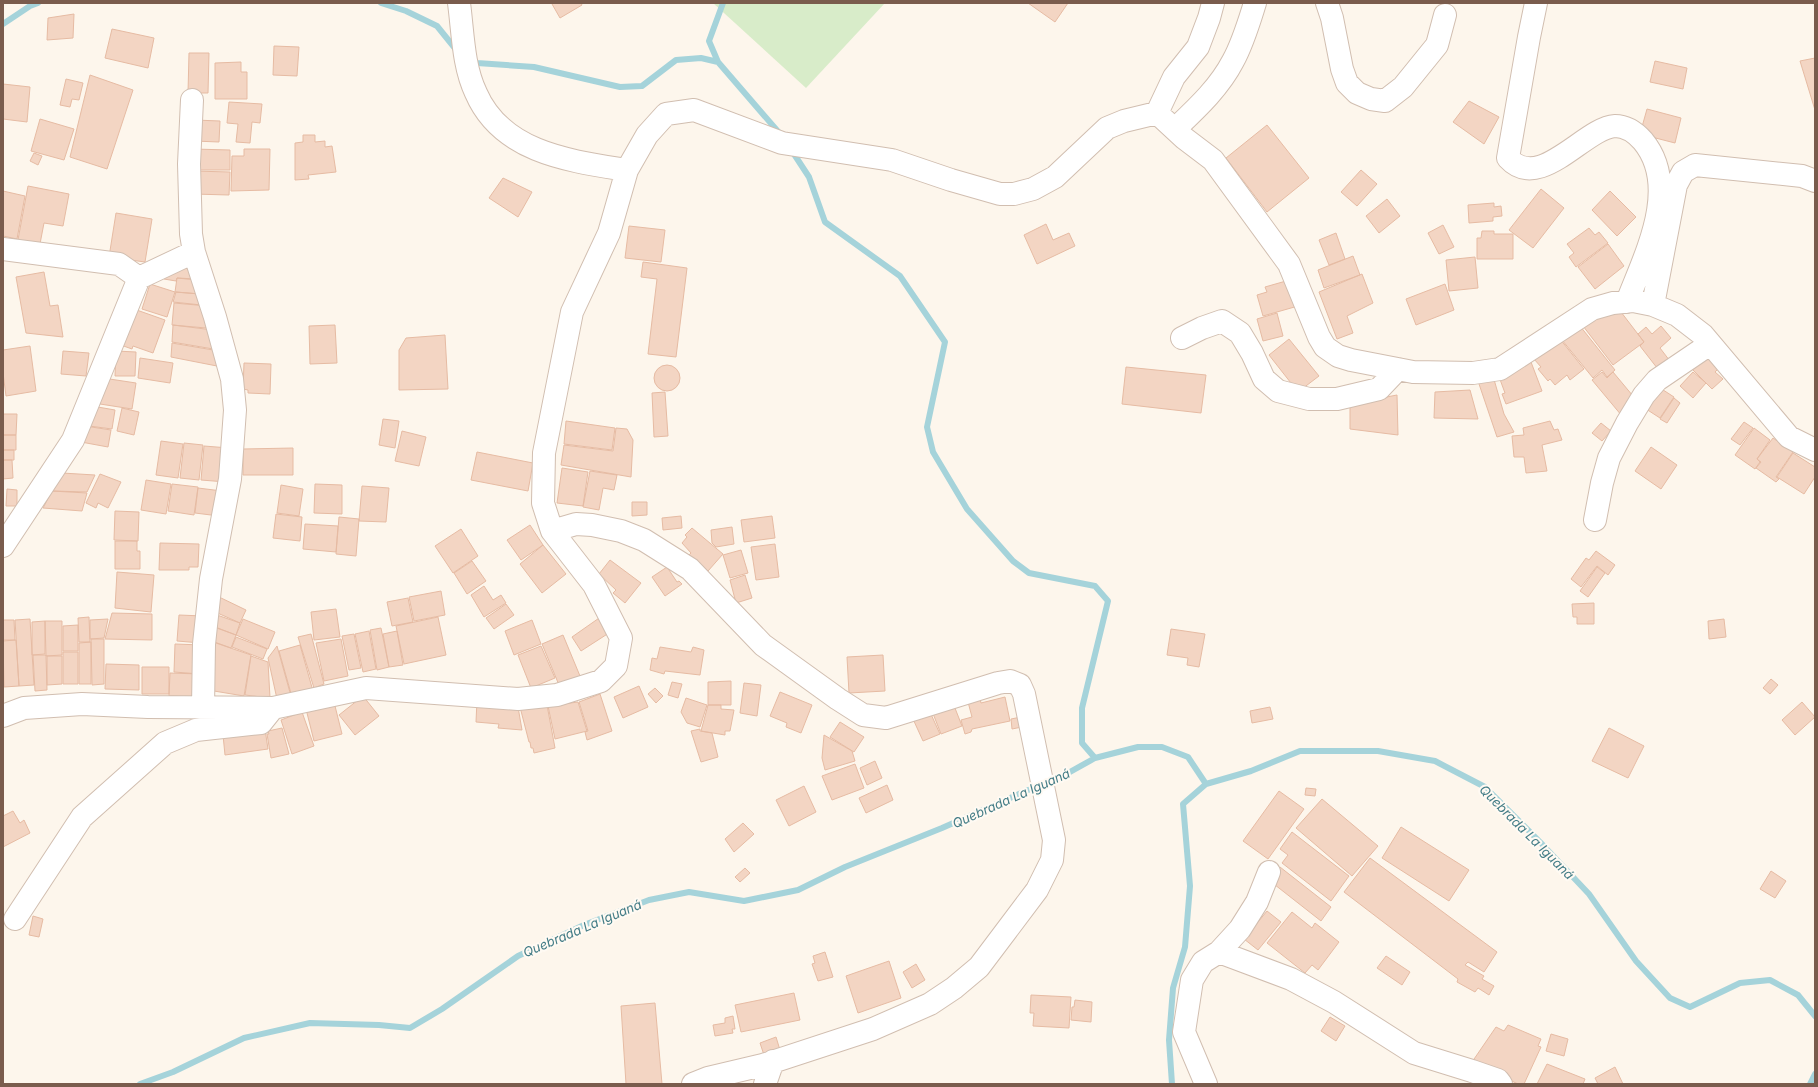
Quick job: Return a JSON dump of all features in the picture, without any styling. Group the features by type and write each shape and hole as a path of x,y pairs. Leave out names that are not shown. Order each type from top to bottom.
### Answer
{"street":[{"path":"1157,113 1174,77 1198,47 1213,3"},
{"path":"1175,129 1200,105 1219,83 1233,61 1255,3"},
{"path":"1327,3 1332,18 1342,69 1347,82 1356,93 1371,99 1385,101 1403,87 1437,45 1445,15"},
{"path":"1536,3 1508,158 1515,165 1525,168 1542,165 1565,155 1602,130 1615,126 1628,128 1639,136 1648,147 1656,163 1661,187 1654,232 1627,302"},
{"path":"465,4 466,60 476,93 489,115 508,135 530,148 581,163 627,170"},
{"path":"192,100 189,164 191,234 194,252 215,317 232,379 235,410 230,479 211,580 204,644 203,707"},
{"path":"3,716 24,708 82,704 148,707 272,708 366,688 518,699 557,695 601,681 616,666 621,638 594,585 552,531 543,503 544,453 572,312 609,233 627,170 647,135 666,114 694,110 788,145 892,160 984,190 1000,194 1014,194 1033,190 1055,177 1107,128 1124,121 1157,113"},
{"path":"1157,113 1213,160 1289,264 1319,337 1325,347 1338,356 1413,372 1472,373 1500,368 1592,309 1633,301 1654,305 1677,315 1703,335 1788,437 1815,450"},
{"path":"1654,305 1676,185 1683,172 1695,165 1802,176 1815,181"},
{"path":"3,249 119,264 139,278"},
{"path":"3,546 73,440 139,278 194,252"},
{"path":"1182,338 1202,328 1222,321 1240,333 1252,353 1264,379 1278,391 1309,399 1337,399 1378,389 1398,369"},
{"path":"1596,520 1608,458 1644,395 1656,380 1710,344"},
{"path":"552,531 576,524 592,525 621,531 644,540 690,569 763,645 838,700 863,715 886,718 998,683 1010,681 1020,685 1024,694 1054,840 1052,860 1037,890 979,967 954,988 930,1004 873,1029 699,1083"},
{"path":"15,919 82,817 165,743 196,730 261,723 272,708"},
{"path":"1206,1084 1184,1032 1192,980 1203,962 1219,952 1244,922 1257,902 1269,872"},
{"path":"1219,952 1292,979 1334,1002 1414,1053 1498,1080 1501,1084"},
{"path":"765,1084 773,1061"}],"green space":[{"path":"713,3 885,3 806,88"}],"building":[{"path":"581,3 582,5 560,18 552,4"},
{"path":"1028,3 1068,3 1055,22"},
{"path":"74,14 73,38 47,40 48,18"},
{"path":"112,29 154,38 148,68 105,58"},
{"path":"274,46 299,47 297,76 273,75"},
{"path":"189,53 209,53 208,93 188,93"},
{"path":"1815,58 1815,110 1800,61"},
{"path":"1655,61 1687,68 1683,89 1650,82"},
{"path":"241,62 241,72 247,72 247,99 215,99 215,63"},
{"path":"90,75 133,90 107,169 70,157"},
{"path":"66,79 83,83 79,100 72,99 70,107 60,105"},
{"path":"3,84 30,87 27,122 3,119"},
{"path":"1469,101 1499,117 1484,144 1453,122"},
{"path":"229,102 262,104 260,123 252,122 250,143 236,142 238,124 227,123"},
{"path":"1647,109 1681,118 1675,143 1640,134"},
{"path":"40,119 74,129 64,160 31,151"},
{"path":"195,120 220,121 219,142 194,141"},
{"path":"1267,125 1309,178 1267,212 1226,158"},
{"path":"303,135 315,135 315,142 325,141 325,147 332,146 336,172 308,175 309,179 295,180 295,143 303,142"},
{"path":"193,149 230,150 230,170 193,170"},
{"path":"244,149 270,149 269,190 231,191 232,156 244,156"},
{"path":"34,153 42,156 38,165 30,161"},
{"path":"1361,170 1377,184 1357,206 1341,192"},
{"path":"193,171 230,172 229,195 193,194"},
{"path":"503,178 532,192 518,217 489,198"},
{"path":"28,186 69,194 63,226 44,223 39,249 17,245"},
{"path":"1541,189 1564,208 1533,248 1509,230"},
{"path":"3,191 25,196 17,239 3,236"},
{"path":"1610,191 1636,217 1617,236 1592,210"},
{"path":"1387,199 1400,216 1379,233 1366,216"},
{"path":"1494,203 1494,207 1501,206 1502,216 1493,217 1493,221 1469,223 1468,205"},
{"path":"116,213 152,219 145,262 109,257"},
{"path":"1046,224 1053,240 1069,233 1075,246 1037,264 1024,235"},
{"path":"1443,225 1454,247 1439,254 1428,233"},
{"path":"629,226 665,230 661,262 625,258"},
{"path":"1589,228 1595,235 1599,232 1608,243 1576,267 1569,257 1574,253 1567,244"},
{"path":"1482,231 1494,231 1494,234 1513,234 1513,259 1477,259 1477,238 1481,238"},
{"path":"1336,233 1345,259 1329,265 1319,240"},
{"path":"1608,244 1624,266 1595,289 1578,267"},
{"path":"1353,256 1360,275 1324,288 1318,270"},
{"path":"1475,257 1478,288 1449,291 1446,260"},
{"path":"643,262 687,268 676,357 648,354 657,279 641,277"},
{"path":"193,265 196,279 177,278 176,281 164,279 166,268"},
{"path":"44,272 50,306 58,305 63,337 26,333 16,277"},
{"path":"1362,274 1373,303 1347,316 1353,333 1337,339 1319,292"},
{"path":"177,278 197,280 200,294 175,292"},
{"path":"1286,281 1292,300 1296,299 1298,306 1263,316 1257,295 1267,292 1265,287"},
{"path":"150,284 175,292 167,317 142,309"},
{"path":"1445,284 1454,310 1416,325 1406,299"},
{"path":"176,292 200,294 201,305 173,302"},
{"path":"174,303 208,306 206,328 172,325"},
{"path":"131,308 165,320 153,353 133,346 132,349 118,344"},
{"path":"1621,312 1644,342 1613,365 1583,326 1600,315"},
{"path":"1277,313 1283,336 1263,341 1257,319"},
{"path":"173,325 213,330 219,350 172,342"},
{"path":"335,325 337,363 310,364 309,326"},
{"path":"1580,326 1615,370 1607,377 1602,370 1593,378 1562,340"},
{"path":"1661,326 1671,338 1660,348 1673,365 1661,373 1640,346 1644,342 1638,334 1646,327 1652,334"},
{"path":"445,335 448,389 399,390 399,350 406,338"},
{"path":"1289,339 1319,376 1298,392 1269,355"},
{"path":"1560,339 1584,369 1570,380 1567,375 1555,385 1550,379 1548,381 1538,369 1541,367 1534,359"},
{"path":"172,343 219,351 222,367 171,357"},
{"path":"30,346 36,391 6,396 3,373 3,350"},
{"path":"63,351 89,353 86,376 61,374"},
{"path":"116,351 136,352 135,376 115,376"},
{"path":"1705,356 1718,369 1715,372 1723,379 1712,389 1689,366"},
{"path":"140,358 173,363 170,383 138,378"},
{"path":"1531,362 1542,391 1506,404 1502,394 1505,393 1498,374"},
{"path":"244,363 271,364 270,394 248,393 248,390 243,389"},
{"path":"667,365 676,369 680,378 676,387 667,391 658,387 654,378 658,369"},
{"path":"1126,367 1206,375 1201,413 1122,404"},
{"path":"1602,372 1607,378 1613,372 1638,402 1622,416 1592,380"},
{"path":"1693,372 1706,383 1693,398 1680,386"},
{"path":"1493,376 1504,414 1514,432 1497,437 1478,381"},
{"path":"103,378 136,383 132,409 100,404"},
{"path":"1657,386 1674,397 1660,418 1643,407"},
{"path":"1470,390 1478,419 1434,418 1435,392"},
{"path":"665,392 668,436 654,437 652,393"},
{"path":"1397,395 1398,435 1350,429 1350,404"},
{"path":"1674,398 1680,403 1667,423 1660,419"},
{"path":"92,406 115,410 112,429 89,426"},
{"path":"122,408 139,412 134,435 117,431"},
{"path":"3,414 17,414 16,435 3,435"},
{"path":"383,419 399,421 395,448 379,445"},
{"path":"566,421 615,428 612,450 564,444"},
{"path":"1550,421 1554,430 1558,429 1562,440 1542,445 1547,471 1526,473 1524,457 1514,457 1512,436 1524,435 1523,428"},
{"path":"1744,422 1753,428 1740,445 1731,439"},
{"path":"1601,423 1611,431 1602,441 1592,433"},
{"path":"85,426 111,430 108,447 81,442"},
{"path":"616,428 627,429 633,440 631,477 561,465 564,445 613,451"},
{"path":"1754,428 1770,440 1757,459 1760,462 1755,469 1735,455"},
{"path":"402,431 426,437 419,466 395,461"},
{"path":"3,435 16,435 16,450 3,450"},
{"path":"1773,438 1793,452 1776,477 1779,479 1776,482 1756,468 1761,462 1757,459"},
{"path":"161,441 183,444 178,478 156,475"},
{"path":"184,443 203,445 199,480 180,478"},
{"path":"204,446 229,448 226,482 201,480"},
{"path":"1651,447 1677,465 1661,489 1635,471"},
{"path":"293,448 293,475 243,475 243,449"},
{"path":"3,450 14,450 14,460 3,460"},
{"path":"477,452 533,463 528,491 471,480"},
{"path":"1793,453 1815,467 1815,477 1804,494 1777,477"},
{"path":"3,460 12,460 13,478 3,479"},
{"path":"562,468 588,472 583,506 557,503"},
{"path":"590,471 617,475 614,490 603,488 599,510 583,507"},
{"path":"62,473 95,475 87,492 52,491"},
{"path":"100,474 121,482 108,508 98,503 96,508 86,503"},
{"path":"146,480 171,484 166,514 141,510"},
{"path":"172,484 198,487 194,515 168,511"},
{"path":"315,484 342,485 342,514 314,513"},
{"path":"281,485 303,489 299,516 277,513"},
{"path":"362,486 389,488 386,522 359,521"},
{"path":"198,488 222,491 219,516 195,513"},
{"path":"7,489 17,490 17,506 6,506"},
{"path":"52,491 87,493 82,511 43,508"},
{"path":"632,502 647,502 647,515 632,516"},
{"path":"115,511 139,512 138,541 114,540"},
{"path":"276,514 302,517 300,541 273,538"},
{"path":"681,516 682,528 663,530 662,518"},
{"path":"772,516 775,538 744,542 741,520"},
{"path":"339,517 359,519 356,556 336,554"},
{"path":"305,524 338,526 336,552 303,549"},
{"path":"530,525 543,545 521,560 507,540"},
{"path":"732,527 734,544 716,547 712,543 711,530"},
{"path":"692,528 723,554 708,571 705,568 702,571 687,557 691,553 682,543 687,537 685,535"},
{"path":"461,529 478,556 453,573 435,546"},
{"path":"115,541 137,541 137,551 140,551 140,569 115,569"},
{"path":"160,543 199,544 198,567 189,567 189,570 159,570"},
{"path":"775,544 779,577 756,580 751,547"},
{"path":"543,545 566,574 542,593 520,564"},
{"path":"741,550 748,573 730,578 723,555"},
{"path":"1596,551 1615,565 1608,575 1597,566 1581,587 1571,579 1586,558 1589,560"},
{"path":"610,560 641,583 625,603 613,593 616,590 599,574"},
{"path":"472,561 486,581 467,594 454,573"},
{"path":"667,567 677,582 679,581 682,584 665,596 652,577"},
{"path":"1597,567 1605,573 1588,597 1580,591"},
{"path":"117,572 154,575 151,612 115,608"},
{"path":"745,575 752,598 736,603 730,580"},
{"path":"484,586 493,600 501,595 506,603 484,617 471,595"},
{"path":"441,591 445,615 414,621 409,597"},
{"path":"217,596 246,610 240,623 213,611"},
{"path":"408,598 413,622 392,626 387,602"},
{"path":"1594,603 1594,624 1577,624 1577,617 1573,617 1572,604"},
{"path":"506,604 514,615 494,629 486,618"},
{"path":"336,609 340,637 314,640 311,612"},
{"path":"112,613 152,614 152,640 105,639"},
{"path":"214,614 240,623 236,635 210,625"},
{"path":"179,615 203,616 201,643 177,641"},
{"path":"602,616 612,631 581,651 572,637"},
{"path":"89,617 90,642 79,642 78,618"},
{"path":"438,617 446,655 404,664 396,626"},
{"path":"30,619 34,685 19,686 15,620"},
{"path":"108,619 104,638 90,639 90,620"},
{"path":"243,619 275,632 268,649 236,635"},
{"path":"1724,619 1726,637 1709,639 1708,621"},
{"path":"3,620 14,620 15,640 3,640"},
{"path":"532,620 541,644 514,655 505,631"},
{"path":"45,621 45,654 32,655 32,622"},
{"path":"45,621 62,621 62,655 46,656"},
{"path":"78,625 78,651 63,651 63,626"},
{"path":"214,627 236,635 231,648 209,640"},
{"path":"381,628 389,667 377,670 370,630"},
{"path":"1171,629 1205,634 1199,667 1187,665 1188,658 1167,655"},
{"path":"369,631 376,669 363,672 355,634"},
{"path":"397,631 403,665 389,667 383,634"},
{"path":"311,634 324,684 314,688 298,637"},
{"path":"354,634 361,668 349,670 342,636"},
{"path":"563,635 580,676 559,685 542,644"},
{"path":"236,637 267,649 263,659 232,647"},
{"path":"91,639 104,639 104,684 92,685"},
{"path":"341,639 348,676 324,681 316,643"},
{"path":"16,640 19,686 4,687 3,641"},
{"path":"91,642 91,684 79,684 79,643"},
{"path":"213,642 251,655 244,696 208,690"},
{"path":"175,644 202,645 200,674 174,672"},
{"path":"300,645 313,691 292,697 279,651"},
{"path":"277,646 291,696 277,699 268,658"},
{"path":"541,646 555,678 531,688 518,655"},
{"path":"660,647 691,652 693,647 704,650 700,675 665,671 664,674 650,670 652,658 657,659"},
{"path":"63,652 78,652 78,684 63,684"},
{"path":"33,655 46,655 47,690 35,691"},
{"path":"883,655 885,691 849,693 847,657"},
{"path":"47,656 62,656 62,684 47,685"},
{"path":"251,656 268,662 270,698 245,695"},
{"path":"106,664 139,665 139,690 105,689"},
{"path":"142,667 169,667 169,694 142,694"},
{"path":"170,673 200,674 199,697 169,696"},
{"path":"1771,679 1778,685 1770,694 1763,688"},
{"path":"731,681 731,705 708,705 708,682"},
{"path":"672,682 682,684 678,698 668,695"},
{"path":"744,683 761,685 757,716 740,713"},
{"path":"639,686 648,707 623,718 614,697"},
{"path":"655,688 663,696 656,703 648,694"},
{"path":"780,692 812,705 801,733 786,727 787,723 770,716"},
{"path":"600,694 612,731 587,740 585,732 588,731 579,702"},
{"path":"363,696 379,716 355,735 339,715"},
{"path":"1005,697 1010,721 972,729 971,732 965,734 961,720 972,717 968,702 980,699 981,703"},
{"path":"686,698 707,705 700,727 687,723 681,712"},
{"path":"477,700 518,707 522,730 498,728 499,724 476,722"},
{"path":"334,702 342,734 314,741 306,709"},
{"path":"578,702 587,731 555,739 548,706"},
{"path":"1802,702 1815,717 1795,735 1782,720"},
{"path":"953,703 962,726 941,734 932,711"},
{"path":"547,705 555,748 534,753 529,742 520,707"},
{"path":"708,705 721,705 721,709 734,710 730,731 725,731 725,735 701,731"},
{"path":"1270,707 1273,719 1252,723 1250,711"},
{"path":"302,712 314,746 292,754 281,720"},
{"path":"930,712 940,734 923,741 913,719"},
{"path":"1021,717 1022,727 1012,729 1011,719"},
{"path":"840,722 864,737 854,752 830,737"},
{"path":"282,728 289,754 271,758 267,734 269,734 268,731"},
{"path":"1609,728 1644,746 1628,778 1592,761"},
{"path":"265,729 268,749 225,755 223,735"},
{"path":"700,729 700,731 712,733 718,757 701,762 691,731"},
{"path":"824,735 852,751 855,761 825,770 822,758"},
{"path":"875,761 882,778 867,785 860,768"},
{"path":"855,764 864,788 832,800 822,776"},
{"path":"887,785 893,800 866,813 859,798"},
{"path":"804,786 816,812 789,826 776,800"},
{"path":"1306,788 1316,789 1315,796 1305,795"},
{"path":"1279,791 1304,809 1268,859 1243,841"},
{"path":"1322,799 1378,846 1352,876 1296,828"},
{"path":"13,811 20,823 24,820 30,833 3,847 3,816"},
{"path":"743,823 754,834 734,852 725,839"},
{"path":"1401,827 1469,870 1449,901 1382,858"},
{"path":"1292,832 1349,876 1331,901 1282,863 1288,855 1280,849"},
{"path":"1370,858 1497,952 1484,972 1468,962 1465,965 1484,976 1482,979 1494,986 1489,995 1478,988 1475,992 1457,982 1458,979 1344,892"},
{"path":"1280,867 1331,907 1321,921 1270,881"},
{"path":"745,868 750,873 740,882 735,877"},
{"path":"1771,871 1786,881 1775,898 1760,889"},
{"path":"1267,911 1281,922 1258,950 1244,939"},
{"path":"1292,912 1312,928 1315,923 1339,942 1318,970 1312,965 1305,973 1267,943"},
{"path":"33,916 43,919 39,937 29,935"},
{"path":"825,952 833,977 818,981 812,964 815,963 813,956"},
{"path":"1386,956 1410,972 1402,985 1377,968"},
{"path":"889,961 901,998 858,1013 846,976"},
{"path":"916,964 925,980 912,988 903,972"},
{"path":"794,993 800,1020 741,1032 735,1005"},
{"path":"1031,995 1071,997 1069,1028 1033,1026 1034,1013 1030,1013"},
{"path":"1075,1000 1092,1002 1091,1022 1071,1020 1072,1007 1074,1007"},
{"path":"655,1003 662,1084 626,1084 621,1006"},
{"path":"733,1016 735,1029 732,1029 733,1033 715,1036 713,1025 725,1023 725,1018"},
{"path":"1330,1017 1345,1026 1336,1041 1321,1031"},
{"path":"1508,1025 1541,1039 1538,1046 1541,1047 1524,1084 1518,1084 1472,1062 1496,1027 1504,1031"},
{"path":"1551,1034 1568,1039 1564,1056 1546,1051"},
{"path":"776,1037 780,1050 764,1055 760,1043"},
{"path":"1547,1064 1585,1079 1583,1084 1537,1084"},
{"path":"1615,1067 1623,1084 1598,1084 1595,1078"}],"waterway":[{"path":"3,24 30,6 38,3"},
{"path":"381,3 406,11 437,26 458,52"},
{"path":"718,62 709,41 723,3"},
{"path":"470,60 477,63 534,67 620,87 642,86 676,60 701,58 718,62 781,135"},
{"path":"792,151 809,177 825,222 900,276 945,342 927,427 933,452 967,509 1013,561 1029,573 1095,586 1108,601 1082,708 1082,743 1095,758"},
{"name":"Quebrada La Iguaná","path":"140,1084 173,1072 244,1038 310,1023 379,1025 410,1028 442,1009 518,956 584,925 649,900 689,892 744,901 798,890 845,867 942,828 1028,790 1052,782 1095,758 1138,747 1162,747 1188,757 1206,784 1251,771 1300,751 1378,751 1435,761 1485,787 1540,842 1589,894 1636,961 1670,998 1690,1007 1740,983 1770,980 1798,995 1815,1016"},
{"path":"1172,1084 1169,1040 1173,988 1185,947 1190,886 1183,804 1206,784"},
{"name":"Quebrada La Iguaná","path":"1810,1084 1815,1074"}]}
